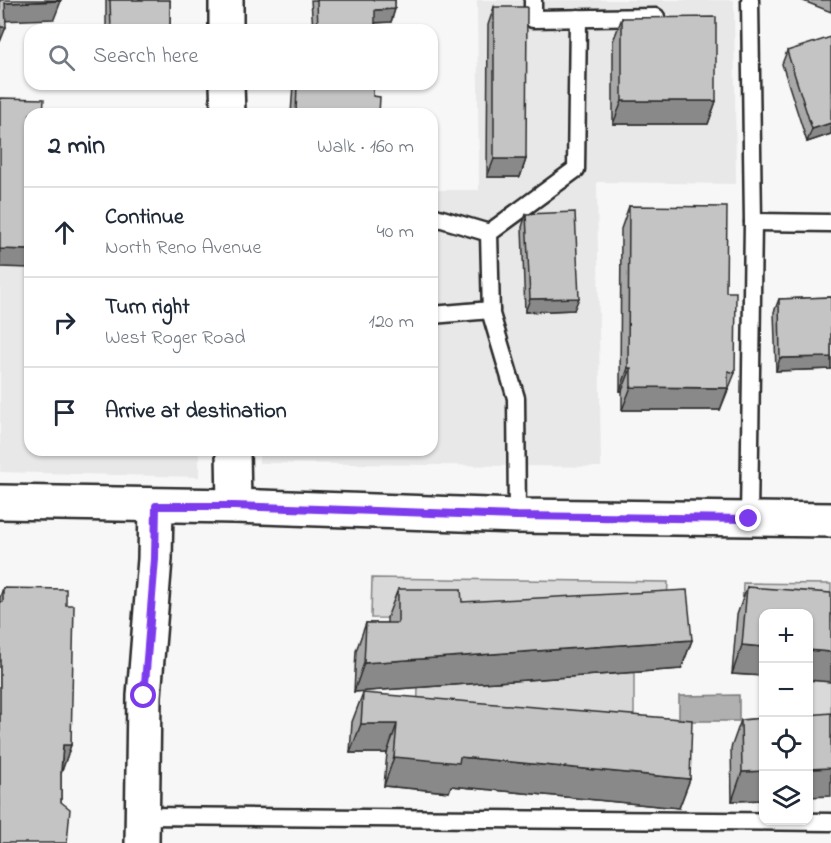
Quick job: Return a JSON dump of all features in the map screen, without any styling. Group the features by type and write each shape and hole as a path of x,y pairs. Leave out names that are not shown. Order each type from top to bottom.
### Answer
{"street":[{"path":"226,0 226,24"},
{"path":"227,90 228,108"},
{"path":"233,456 234,506"},
{"path":"0,502 234,506 517,516 831,520"},
{"path":"142,830 144,696 155,559 156,506"}],"lane":[{"path":"532,0 533,19 656,17"},
{"path":"749,519 753,222 750,0"},
{"path":"489,233 576,169 578,18"},
{"path":"438,218 489,233"},
{"path":"753,222 831,223"},
{"path":"489,233 490,310 516,398 517,516"},
{"path":"438,314 490,310"},
{"path":"142,830 831,822"}],"shaded area":[{"path":"477,0 734,0 736,184 597,182 601,467 259,463 259,456 438,456 438,190 479,190"},
{"path":"0,117 24,117 24,456 199,456 199,477 0,472"},
{"path":"372,578 668,582 666,619 371,618"},
{"path":"743,583 831,584 831,622 813,616 813,609 759,609 759,615 742,616"},
{"path":"634,672 634,745 417,727 418,687"},
{"path":"813,680 831,682 831,741 813,743"},
{"path":"739,695 739,721 679,721 679,696"}],"building":[{"path":"0,0 61,1 5,3 6,27 0,27"},
{"path":"110,0 170,0 170,24 111,24"},
{"path":"317,0 395,0 395,9 375,10 375,24 318,24"},
{"path":"494,7 527,7 526,159 494,159"},
{"path":"716,17 716,101 622,101 622,18"},
{"path":"831,37 831,123 812,129 787,51"},
{"path":"297,90 373,90 373,96 380,97 379,108 296,108"},
{"path":"0,98 44,99 43,108 24,108 24,250 0,249"},
{"path":"629,206 727,207 726,292 736,292 735,373 728,371 728,388 631,387 631,368 628,368"},
{"path":"575,212 579,298 530,299 526,214"},
{"path":"831,297 831,357 780,358 779,299"},
{"path":"747,587 831,593 831,652 813,650 813,609 759,609 759,647 742,645"},
{"path":"3,588 66,589 66,605 74,605 71,745 63,745 61,771 61,802 70,809 67,843 0,843 0,602 3,602"},
{"path":"398,589 461,589 462,602 687,590 692,640 364,663 366,623 398,623"},
{"path":"363,693 692,720 690,779 460,757 459,763 394,757 397,724 361,724"},
{"path":"831,713 831,768 813,769 813,715"},
{"path":"759,718 759,771 742,772 741,720"}],"route":[{"path":"144,696 155,559 156,506 234,506 517,516 749,519"}]}
